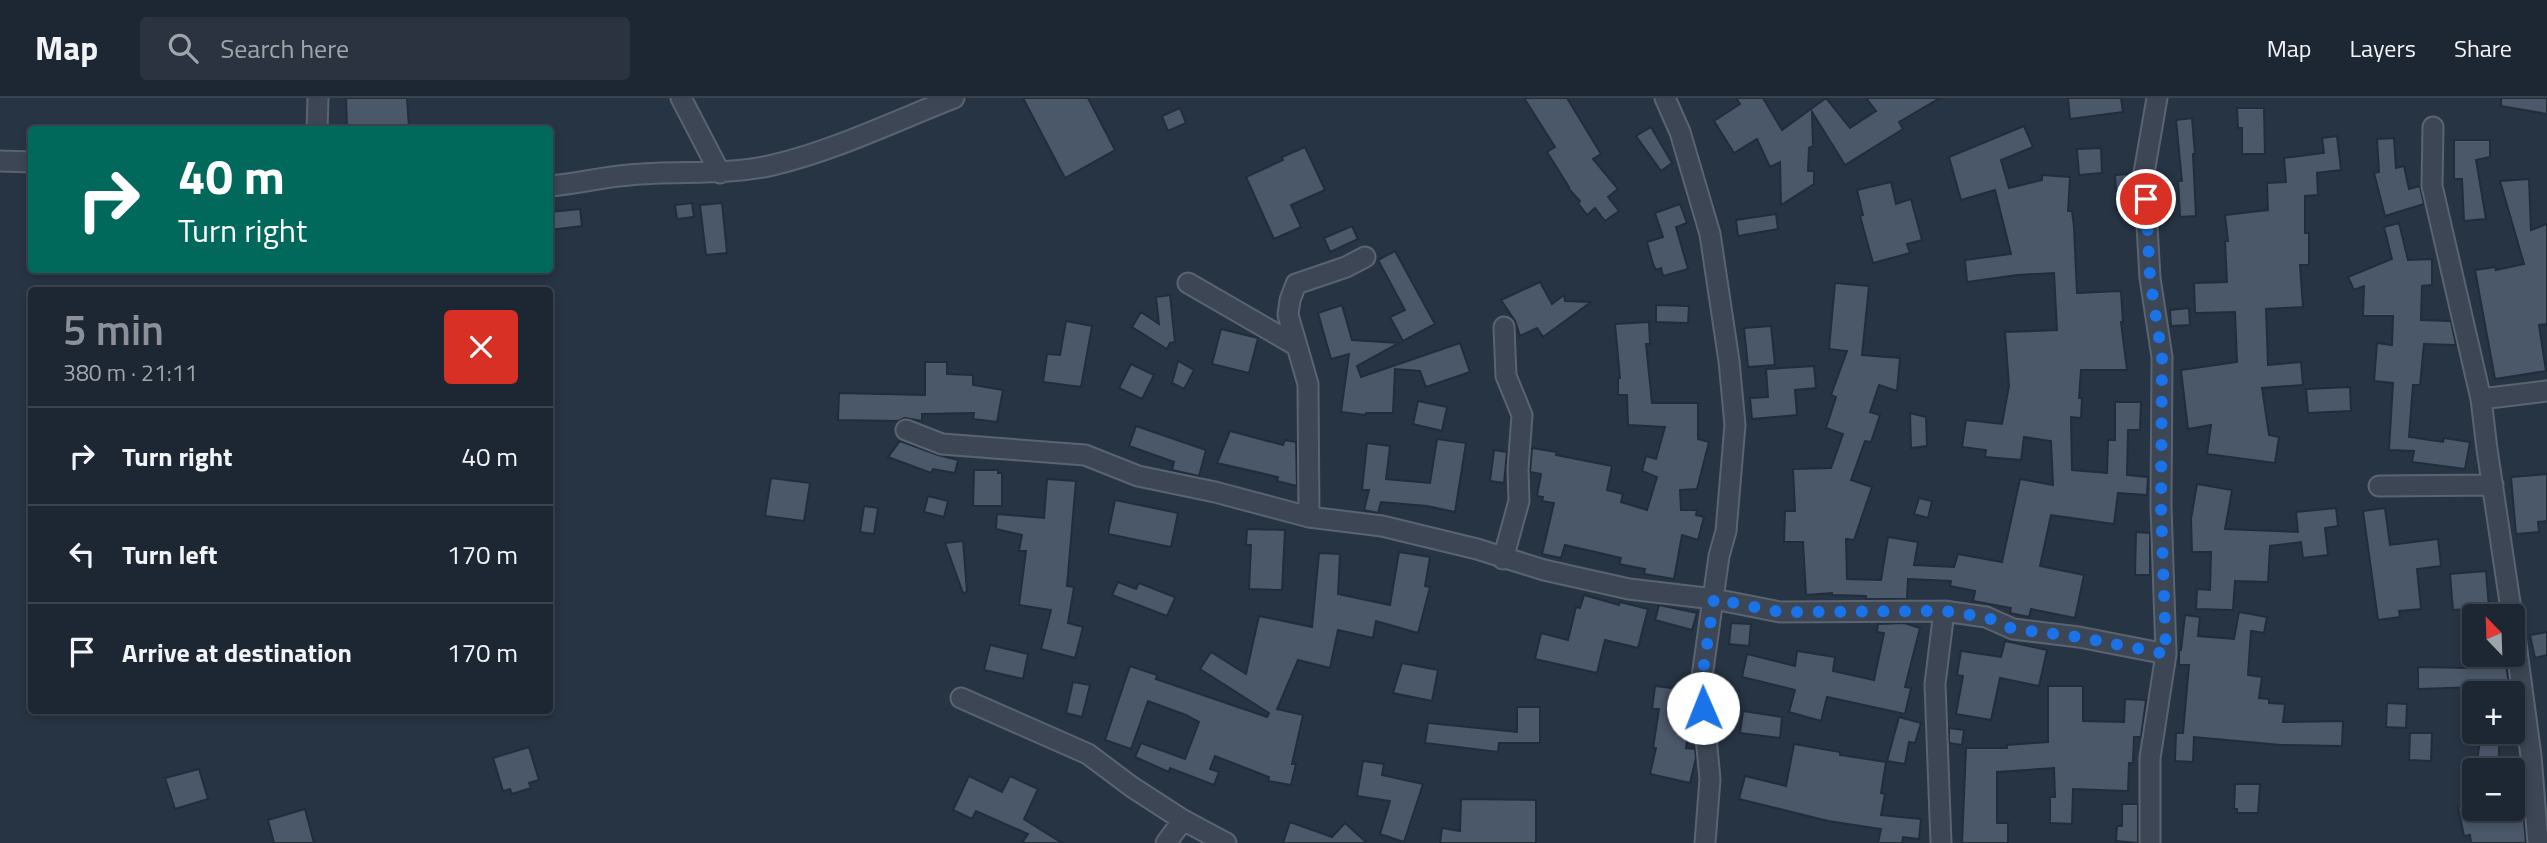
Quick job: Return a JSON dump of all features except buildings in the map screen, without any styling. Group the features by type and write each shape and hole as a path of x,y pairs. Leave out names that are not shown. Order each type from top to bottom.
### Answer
{"street":[{"path":"317,126 318,98"},
{"path":"681,98 720,173"},
{"path":"553,186 629,175 720,173 771,165 813,154 954,98"},
{"path":"1665,98 1680,132 1710,234 1729,361 1735,425 1726,531 1719,556 1701,684 1710,779 1705,843"},
{"path":"2150,843 2150,758 2166,654 2161,506 2162,357 2150,278 2144,173 2157,98"},
{"path":"2433,127 2432,186 2481,398 2511,604"},
{"path":"0,161 28,162"},
{"path":"1308,517 1308,384 1288,315 1290,300 1296,285 1366,257"},
{"path":"1188,283 1297,346"},
{"path":"1503,559 1519,501 1518,469 1522,415 1506,376 1504,327"},
{"path":"2481,398 2547,391"},
{"path":"906,430 942,444 1085,456 1138,476 1215,492 1308,517 1382,526 1629,589 1714,599 1780,612 1944,611 1986,617 2013,629 2079,637 2166,654"},
{"path":"2379,486 2493,485"},
{"path":"1941,843 1935,684 1944,611"},
{"path":"2519,667 2531,756 2538,843"},
{"path":"961,698 1088,754 1183,820 1226,843"},
{"path":"1166,843 1183,820"}],"route":[{"path":"1703,708 1701,684 1714,599 1780,612 1944,611 1986,617 2013,629 2079,637 2166,654 2161,506 2162,357 2150,278 2146,199"}]}
